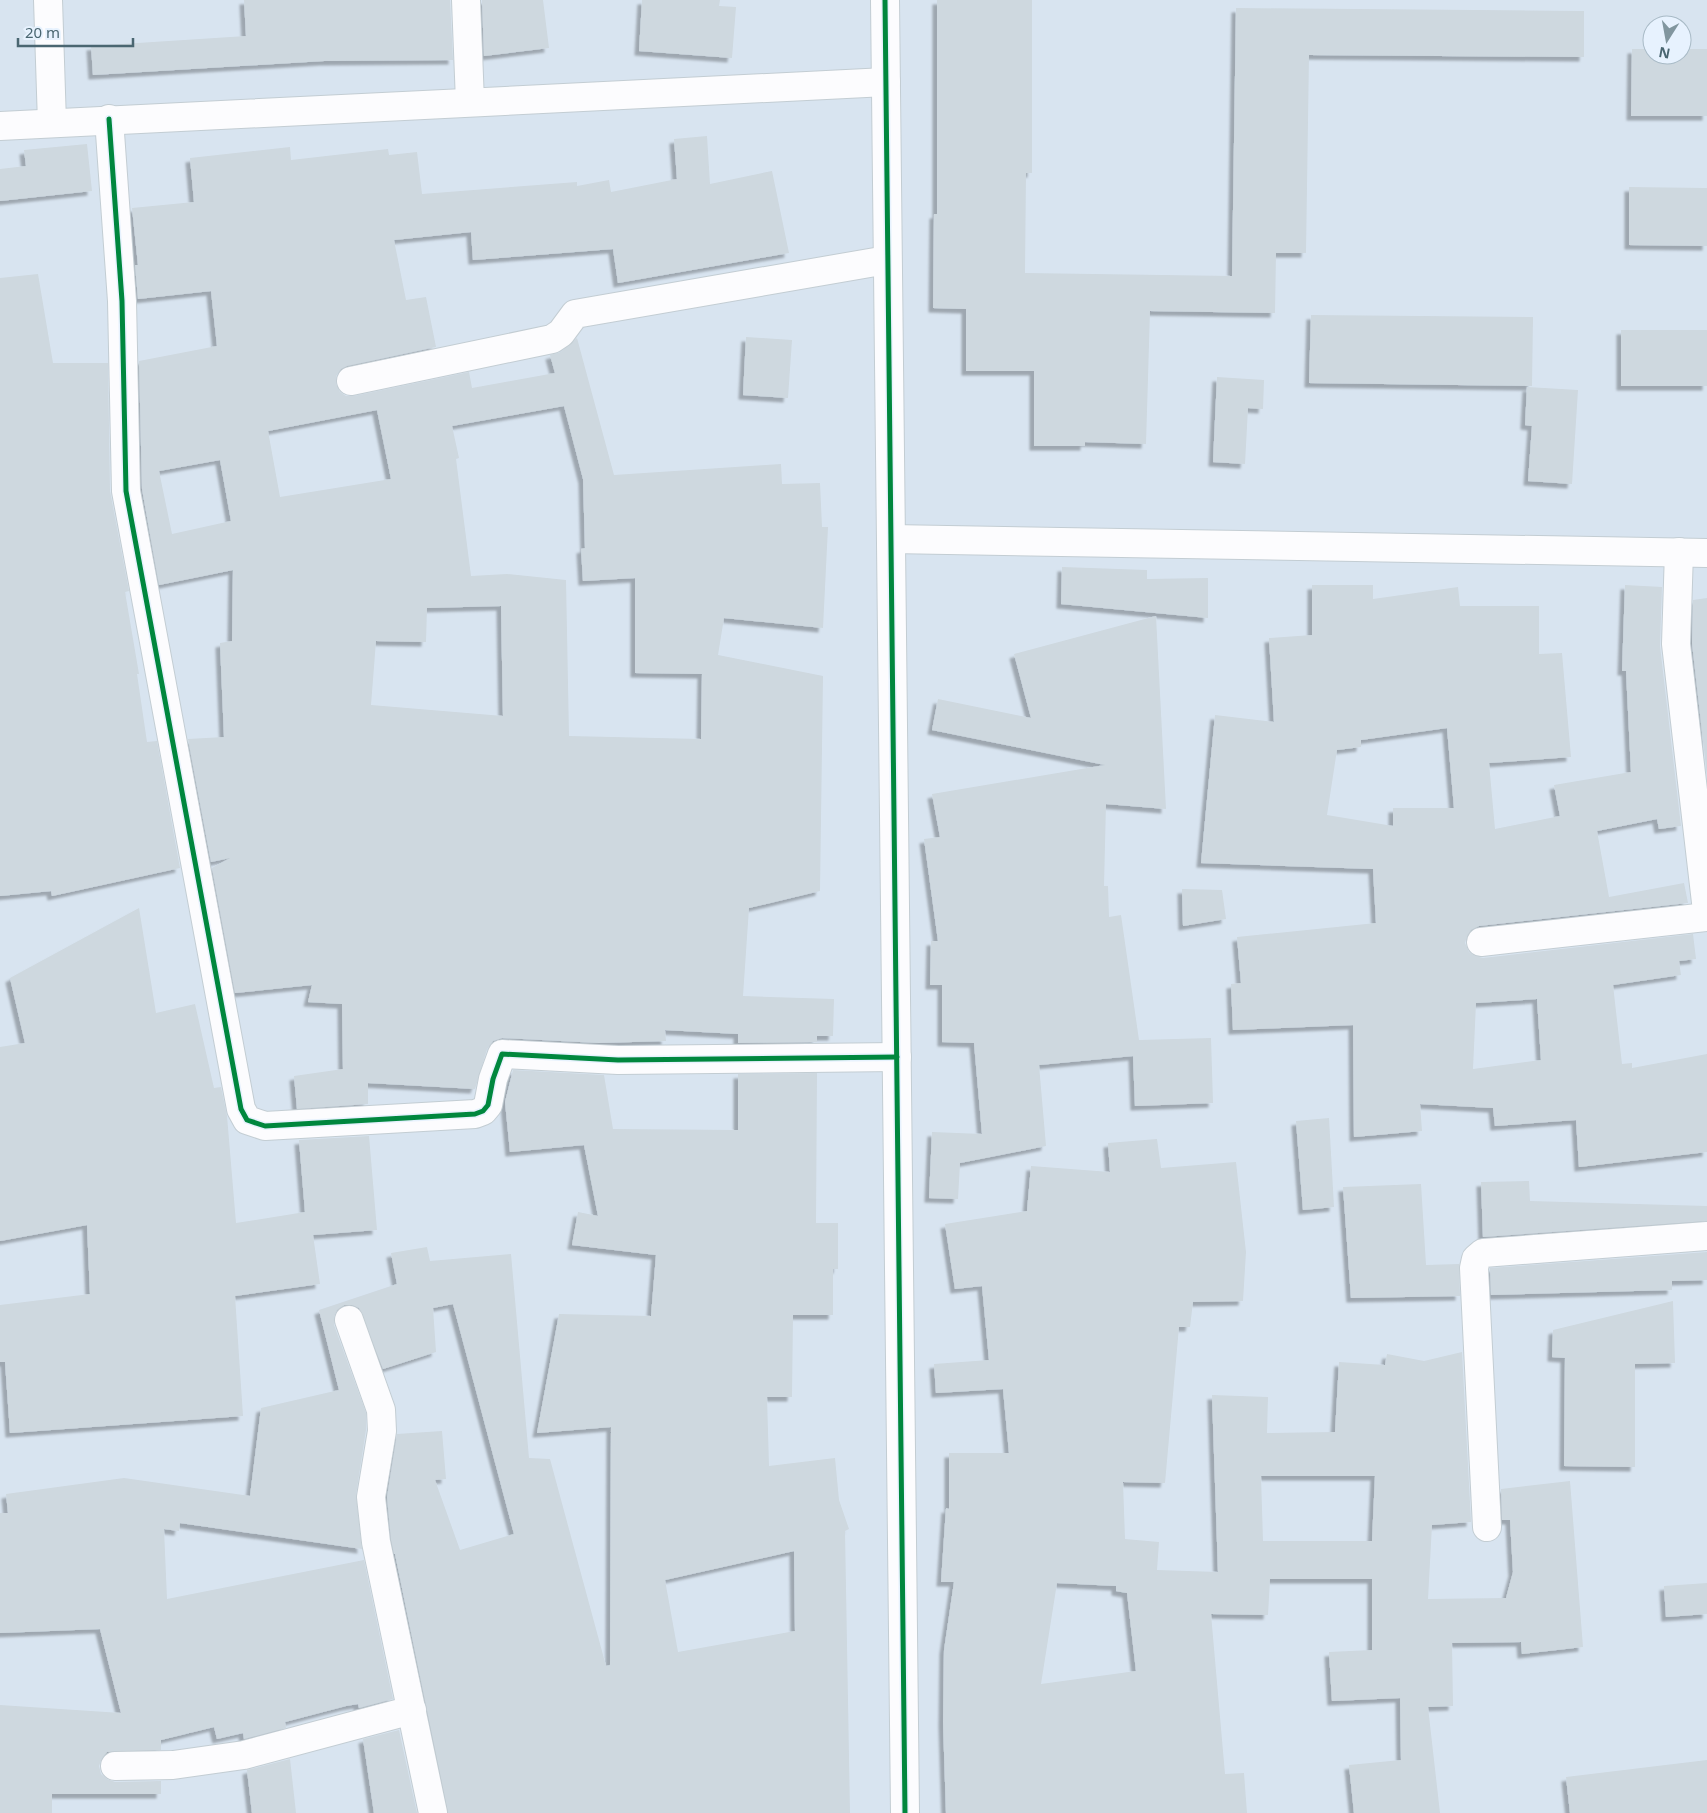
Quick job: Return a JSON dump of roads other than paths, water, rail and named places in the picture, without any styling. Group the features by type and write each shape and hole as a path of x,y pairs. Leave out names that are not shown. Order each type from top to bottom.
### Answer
{"street":[{"path":"48,0 52,123"},
{"path":"466,0 470,102"},
{"path":"885,0 905,1813"},
{"path":"0,126 886,82"},
{"path":"109,120 122,301 126,491 241,1109 248,1120 265,1126 475,1114 483,1111 488,1105 493,1079 502,1054 618,1060 897,1057"},
{"path":"351,381 552,339 561,332 574,314 888,260"},
{"path":"891,539 1707,553"},
{"path":"1679,552 1676,644 1707,911"},
{"path":"1481,942 1707,917"},
{"path":"1487,1527 1474,1268 1476,1259 1483,1253 1707,1236"},
{"path":"349,1320 381,1410 382,1431 371,1497 376,1542 433,1813"},
{"path":"115,1766 173,1765 244,1755 412,1710"}]}
